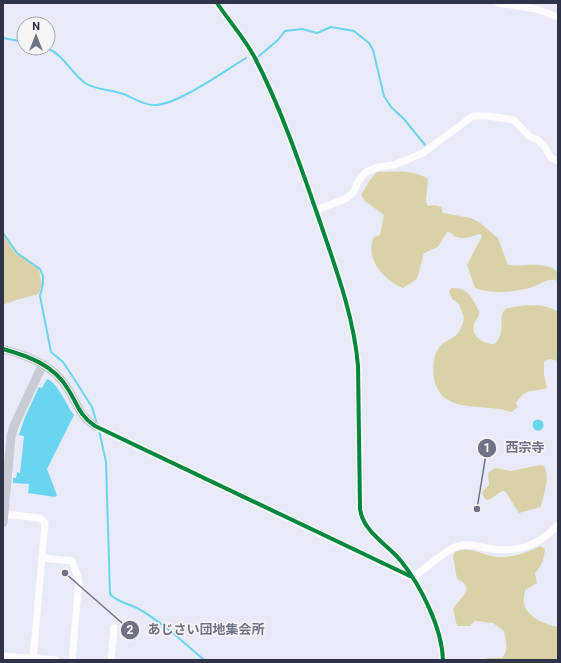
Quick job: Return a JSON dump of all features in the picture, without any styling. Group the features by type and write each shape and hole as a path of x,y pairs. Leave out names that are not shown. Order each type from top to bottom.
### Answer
{"street":[{"path":"217,3 255,58 301,169 350,315 357,346 361,515 367,528 398,558 413,578 438,630 443,660"},
{"path":"498,3 536,9 558,17"},
{"path":"316,210 345,199 353,193 359,180 366,172 378,167 394,165 423,153 468,119 478,115 514,120 529,136 538,140 545,147 551,158 558,160"},
{"path":"3,349 25,356 42,364 55,374 67,387 84,418 99,428 413,578"},
{"path":"33,659 45,523 40,518 3,517 11,437 14,426 42,364"},
{"path":"413,578 457,546 468,545 492,549 521,549 531,546 551,533 558,526"},
{"path":"42,558 72,561 79,580 72,660"},
{"path":"111,660 114,628"},
{"path":"3,656 55,660"}],"shaded area":[{"path":"377,172 410,172 428,179 426,202 428,206 434,205 441,207 443,213 471,218 479,222 498,238 508,265 540,265 552,268 558,272 558,284 556,280 550,280 528,288 505,292 475,288 467,265 482,236 480,234 459,238 450,232 447,232 438,247 424,253 417,279 403,288 389,280 378,268 372,253 374,237 380,235 384,215 365,201 361,195"},
{"path":"3,235 16,254 26,258 39,270 42,284 39,294 3,305"},
{"path":"452,288 460,289 468,293 479,312 474,324 475,334 480,340 491,344 495,344 499,339 502,317 505,309 532,305 546,307 558,312 558,361 550,359 544,361 544,375 547,388 530,391 523,395 516,403 518,407 511,412 500,409 465,406 454,403 445,398 438,390 434,378 433,368 435,357 441,346 456,336 459,332 464,318 459,304 452,299 449,291"},
{"path":"540,465 544,466 547,476 541,507 519,513 505,491 500,492 487,500 484,498 482,492 489,485 488,473 495,468 511,471"},
{"path":"541,546 545,549 542,562 535,573 537,583 525,590 524,601 528,612 537,620 558,627 558,660 481,660 488,658 502,658 506,652 504,631 493,623 475,621 470,626 457,626 453,609 463,597 466,586 463,582 457,579 453,556 455,552 461,550 471,550 492,556 509,557"}],"water":[{"path":"47,379 59,390 74,415 47,469 57,495 55,497 28,493 29,484 13,483 13,478 16,478 17,472 20,473 24,436 19,435 25,417 39,387 42,388"},
{"path":"536,420 540,420 542,421 542,429 536,430 533,427 533,423"}],"waterway":[{"path":"259,56 278,40 285,31 302,29 317,33 331,27 354,31 369,43 373,50 384,96 391,107 404,119 425,145"},
{"path":"3,38 16,40"},
{"path":"56,53 85,83 129,96 149,105 163,104 188,94 246,58"},
{"path":"3,233 17,253 40,269 43,276 40,296 51,352 63,362 71,374 92,407 97,424"},
{"path":"99,430 106,462 110,594 116,599 137,608 155,619 204,660"}],"cycle path":[{"path":"217,3 251,51 274,97 306,181 344,293 353,329 358,366 360,509 362,517 366,525 377,538 396,555 409,571 423,595 435,621 442,648 443,660"},
{"path":"3,349 31,358 48,368 68,389 85,418 95,426 410,576"}],"place":[{"name":"西宗寺","path":"477,509"},
{"name":"あじさい団地集会所","path":"65,573"}]}
